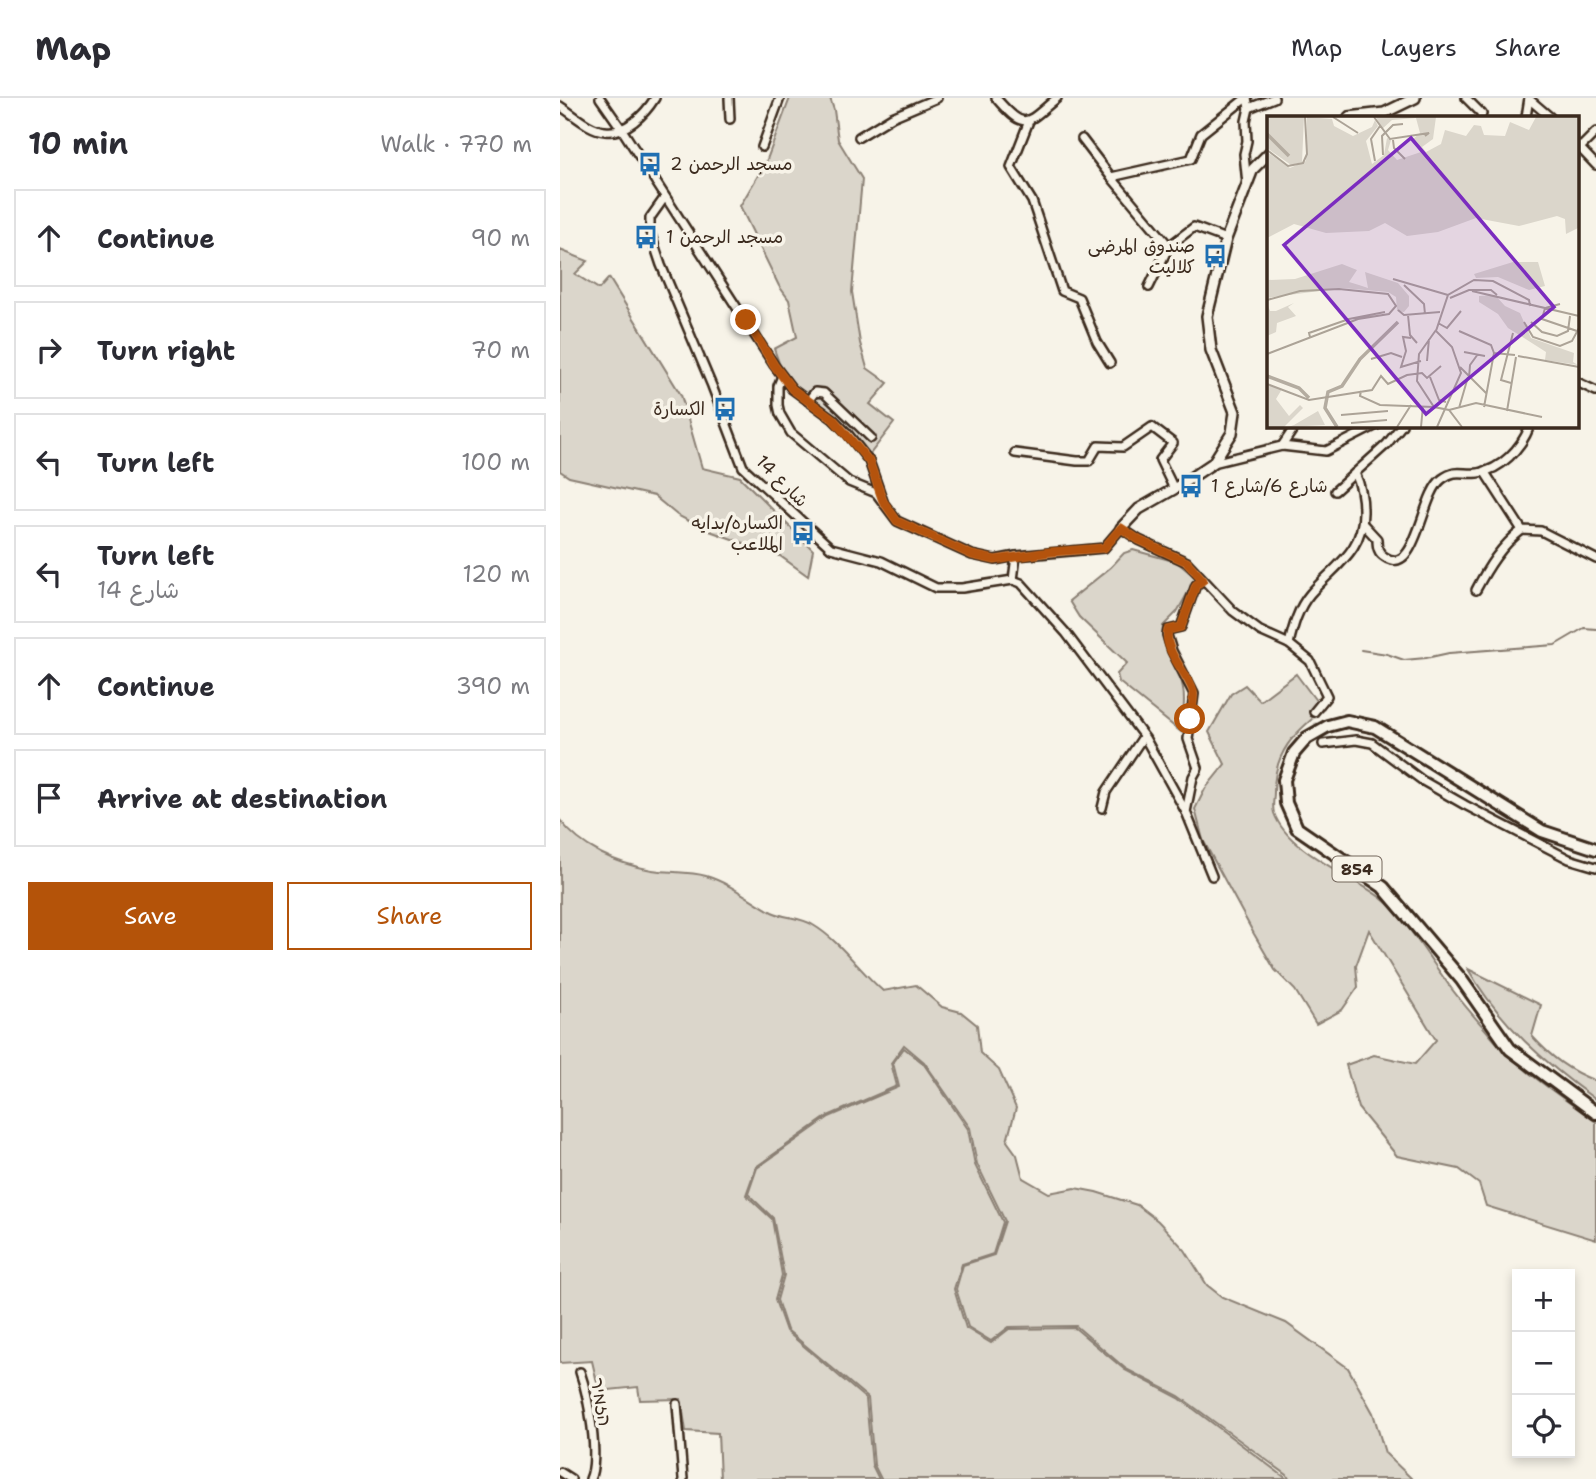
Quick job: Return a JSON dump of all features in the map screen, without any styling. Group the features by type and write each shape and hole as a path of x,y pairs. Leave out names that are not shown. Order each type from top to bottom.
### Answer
{"main road":[{"name":"854","path":"1596,849 1542,831 1375,727 1347,720 1328,726 1307,738 1294,753 1284,780 1286,803 1297,828 1383,887 1461,979 1510,1049 1596,1113"}],"street":[{"path":"600,98 782,376 792,389 833,419 869,461 883,501"},
{"path":"560,106 586,123 605,131 621,128 638,120 655,98"},
{"path":"729,98 730,119"},
{"path":"762,147 780,98"},
{"path":"859,137 892,117 937,98"},
{"path":"996,98 1016,120 1029,121"},
{"path":"1057,98 1029,121 1010,167 1032,201 1062,291 1079,298 1097,342 1110,363"},
{"path":"1111,177 1191,159 1201,134 1246,98 1249,108 1244,154 1247,186"},
{"path":"1249,108 1273,98"},
{"path":"1358,116 1384,113 1415,98"},
{"path":"1466,98 1481,116"},
{"path":"1529,99 1549,116"},
{"path":"1596,132 1578,146 1596,165"},
{"path":"1082,139 1169,246"},
{"path":"1213,463 1232,433 1235,412 1211,350 1207,316 1226,239 1253,169 1267,155"},
{"name":"شارع 14","path":"665,197 650,218 650,232 743,467 831,548 881,561 936,588 962,588 1013,580"},
{"path":"1149,287 1169,246 1194,227 1226,239"},
{"path":"782,376 778,386 778,405 791,433 849,482 876,493 897,521 972,555 995,560 1104,548 1139,509 1213,463 1282,446 1326,451 1373,427"},
{"path":"1578,382 1596,391"},
{"path":"807,401 815,392 824,393 871,438"},
{"path":"1015,453 1088,461 1098,446 1123,447 1152,426 1173,443 1160,460 1174,489"},
{"path":"1282,446 1295,427"},
{"path":"1335,491 1387,444 1400,427"},
{"path":"1364,525 1377,539 1377,549 1384,557 1393,561 1401,560 1408,555 1420,519 1439,480 1457,471 1484,471 1505,461 1525,438 1528,427"},
{"path":"1484,471 1522,530"},
{"path":"1289,644 1296,618 1308,596 1344,561 1357,542 1364,525 1363,490 1355,473"},
{"path":"1121,528 1139,540 1187,562 1233,611 1260,631 1289,644 1310,661 1327,696 1314,712"},
{"path":"1476,590 1488,565 1511,538 1522,530 1541,531 1596,559"},
{"path":"1016,556 1013,580 1021,583 1066,633 1143,737 1186,812 1212,876"},
{"path":"1186,812 1193,777 1198,768 1188,739 1194,694 1172,651 1167,635 1168,630 1181,627 1196,585 1203,580"},
{"path":"1102,808 1106,792 1143,737"},
{"path":"1324,744 1356,740 1372,743 1423,781 1465,806 1569,859 1596,867"},
{"name":"הזמיר","path":"580,1372 590,1413 594,1465 590,1479"},
{"path":"677,1404 683,1479"},
{"path":"560,1472 571,1479"}],"shaded area":[{"path":"790,98 830,98 838,140 862,179 852,292 867,368 888,383 870,404 894,423 870,454 789,390 774,349 797,337 789,300 779,286 740,206 766,162"},
{"path":"560,250 588,261 575,274 599,289 609,278 681,395 702,468 740,477 813,550 808,576 780,556 704,529 677,515 654,496 569,477 560,471"},
{"path":"1133,550 1177,562 1196,578 1177,612 1163,626 1165,646 1180,677 1183,691 1181,732 1119,682 1117,674 1127,663 1079,617 1069,601 1124,553"},
{"path":"1296,674 1323,710 1295,736 1278,766 1273,808 1281,827 1306,851 1381,898 1407,926 1456,995 1501,1048 1540,1082 1596,1122 1596,1240 1486,1206 1479,1184 1459,1169 1397,1156 1358,1108 1346,1065 1374,1055 1415,1064 1436,1040 1369,930 1356,966 1358,987 1342,1010 1316,1024 1295,990 1275,970 1203,840 1195,809 1205,789 1225,764 1209,732 1231,694 1245,685 1260,701"},
{"path":"560,820 578,839 613,859 652,870 706,876 732,887 772,912 808,922 832,939 883,991 916,985 942,1007 961,1012 977,1025 980,1053 999,1070 1016,1108 1007,1141 1017,1155 1023,1178 1049,1193 1075,1188 1137,1205 1158,1221 1185,1250 1207,1285 1222,1297 1286,1323 1348,1368 1373,1413 1385,1453 1412,1479 1289,1479 1179,1396 1126,1369 1076,1326 1009,1327 991,1341 968,1327 956,1289 963,1265 994,1255 1005,1221 977,1164 970,1128 924,1062 904,1045 891,1063 897,1086 828,1116 756,1167 746,1195 772,1219 782,1275 775,1300 786,1331 866,1399 872,1465 879,1479 720,1479 718,1433 686,1431 681,1399 640,1400 638,1387 599,1391 592,1361 560,1363"},
{"path":"1468,969 1541,1005 1532,1036 1561,1063 1596,1081 1596,1100 1559,1072 1509,1025 1480,989"},
{"path":"904,1048 923,1063 968,1129 975,1165 1003,1222 993,1254 962,1264 954,1289 966,1328 991,1343 1009,1329 1075,1328 1125,1370 1179,1398 1287,1479 881,1479 874,1465 868,1398 787,1330 777,1300 784,1275 773,1218 748,1194 757,1168 829,1117 899,1087 893,1063"}],"waterway":[{"path":"1361,650 1404,660 1449,653 1555,645 1584,628 1596,629"}],"tunnel":[{"path":"1314,712 1323,744"}],"place":[{"name":"مسجد الرحمن 2","path":"650,164"},
{"name":"مسجد الرحمن 1","path":"646,237"},
{"name":"صندوق المرضى كلاليت","path":"1215,256"},
{"name":"الكسارة","path":"725,409"},
{"name":"شارع 6/شارع 1","path":"1191,486"},
{"name":"الكساره/بدايه الملاعب","path":"803,533"}],"route":[{"path":"746,320 792,389 833,419 869,461 883,501 897,521 972,555 995,560 1104,548 1121,528 1139,540 1187,562 1203,580 1196,585 1181,627 1168,630 1167,635 1172,651 1194,694 1190,719"}]}
